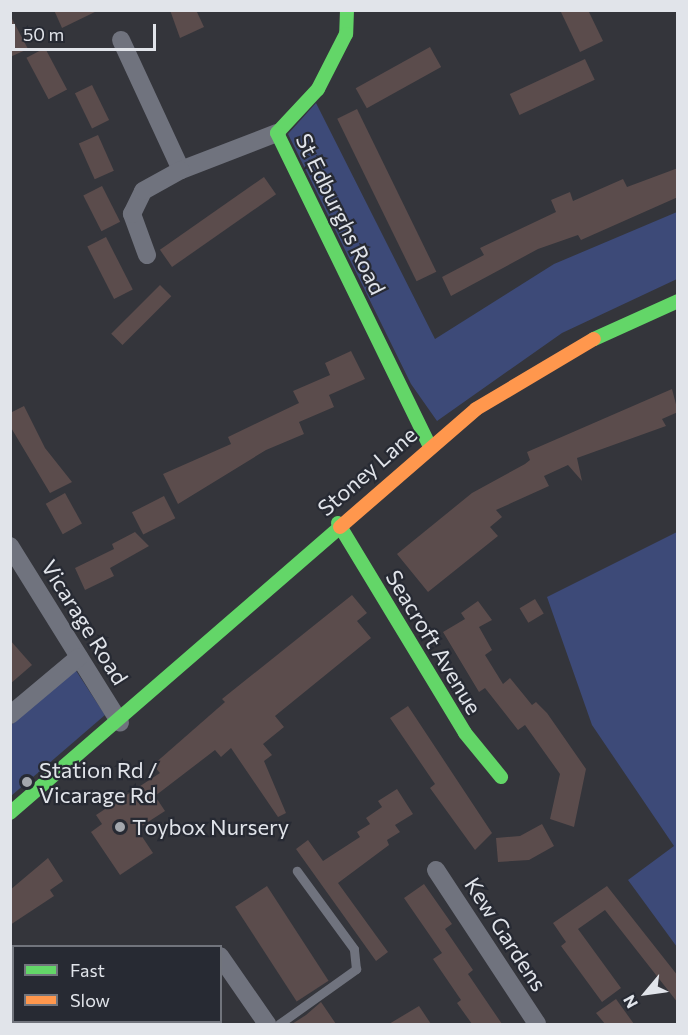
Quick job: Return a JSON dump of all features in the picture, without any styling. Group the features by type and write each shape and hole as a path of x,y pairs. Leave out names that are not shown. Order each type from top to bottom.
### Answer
{"main road":[{"name":"St Edburghs Road","path":"346,10 346,34 318,89 277,133 429,445"},
{"name":"Stoney Lane","path":"10,813 120,723 338,523 429,445 531,372 678,301"},
{"name":"Seacroft Avenue","path":"338,523 465,733 501,777"}],"street":[{"path":"121,40 181,170"},
{"path":"147,255 132,214 143,191 181,170 277,133"},
{"name":"Vicarage Road","path":"10,546 120,723"},
{"path":"10,716 79,657"},
{"name":"Kew Gardens","path":"436,870 537,1024"},
{"path":"222,959 267,1024"}],"lane":[{"path":"279,1024 356,969 354,950 297,871"}],"shaded area":[{"path":"316,103 435,339 554,264 677,212 677,279 562,333 437,421 411,384 288,134"},
{"path":"677,532 677,947 628,880 674,846 592,725 547,597"},
{"path":"75,669 105,715 11,796 10,726"}],"building":[{"path":"54,10 99,10 62,28"},
{"path":"170,10 196,10 204,27 180,38"},
{"path":"560,10 588,10 603,41 580,52"},
{"path":"10,15 28,49 10,57"},
{"path":"430,47 441,67 367,108 356,88"},
{"path":"45,48 67,89 49,99 26,58"},
{"path":"585,59 595,80 519,115 510,94"},
{"path":"92,85 109,120 92,128 75,93"},
{"path":"357,109 436,272 417,281 337,119"},
{"path":"98,135 114,171 95,179 79,144"},
{"path":"678,168 678,197 581,240 578,235 538,249 451,296 442,277 484,255 480,248 556,212 551,200 570,192 573,201 623,179 627,187"},
{"path":"264,177 276,194 172,267 160,250"},
{"path":"102,186 120,222 101,231 83,196"},
{"path":"106,237 133,290 114,299 87,247"},
{"path":"160,285 171,296 123,345 111,334"},
{"path":"351,351 365,379 329,395 334,407 299,422 304,434 266,450 178,504 163,474 231,444 228,437 299,403 293,391 330,375 325,363"},
{"path":"672,389 678,412 662,419 666,426 577,458 582,481 568,465 544,476 549,486 496,510 502,517 490,527 498,536 428,592 397,554 472,493 525,464 530,460 527,452"},
{"path":"24,406 45,448 72,482 50,493 10,426 10,413"},
{"path":"65,493 82,524 63,534 46,504"},
{"path":"164,496 175,518 143,535 132,512"},
{"path":"135,532 149,546 110,568 114,576 85,590 75,568 114,549 112,544"},
{"path":"352,595 367,613 357,621 371,638 275,716 284,727 263,744 272,755 264,761 286,813 278,817 231,748 221,757 215,750 155,796 165,811 137,829 153,853 120,875 91,832 102,824 96,815 160,773 153,765 225,702 222,699"},
{"path":"535,599 544,614 528,623 520,608"},
{"path":"478,601 492,620 479,627 492,650 485,655 503,684 510,678 532,705 536,702 547,713 586,769 574,827 550,819 560,774 525,725 518,730 485,688 479,692 443,632 465,619 461,613"},
{"path":"10,640 32,665 10,684"},
{"path":"408,706 492,833 475,850 430,788 435,784 390,718"},
{"path":"397,789 413,814 395,825 400,832 387,840 389,845 338,883 388,952 376,961 296,849 308,840 323,861 360,837 357,832 370,824 366,818 382,807 378,801"},
{"path":"542,824 554,846 529,860 498,862 496,838 520,836"},
{"path":"48,858 63,881 50,890 54,896 10,925 10,890"},
{"path":"424,884 452,924 445,929 473,970 468,974 502,1024 472,1024 457,1003 461,1000 433,959 442,953 404,898"},
{"path":"267,886 329,981 297,1001 235,907"},
{"path":"607,886 678,976 678,1003 605,910 578,929 621,988 602,1002 561,946 566,942 553,923"},
{"path":"616,999 634,1024 605,1024 596,1013"},
{"path":"321,1002 336,1024 292,1024 306,1015"},
{"path":"419,1006 431,1024 389,1024"}],"traffic: fast":[{"path":"347,10 346,34 318,89 277,133 429,445"},
{"path":"594,339 678,301"},
{"path":"338,523 465,733 501,777"},
{"path":"10,813 340,527"}],"traffic: slow":[{"path":"340,527 476,409 594,339"}],"place":[{"name":"Station Rd / Vicarage Rd","path":"27,782"},
{"name":"Toybox Nursery","path":"120,827"}]}
